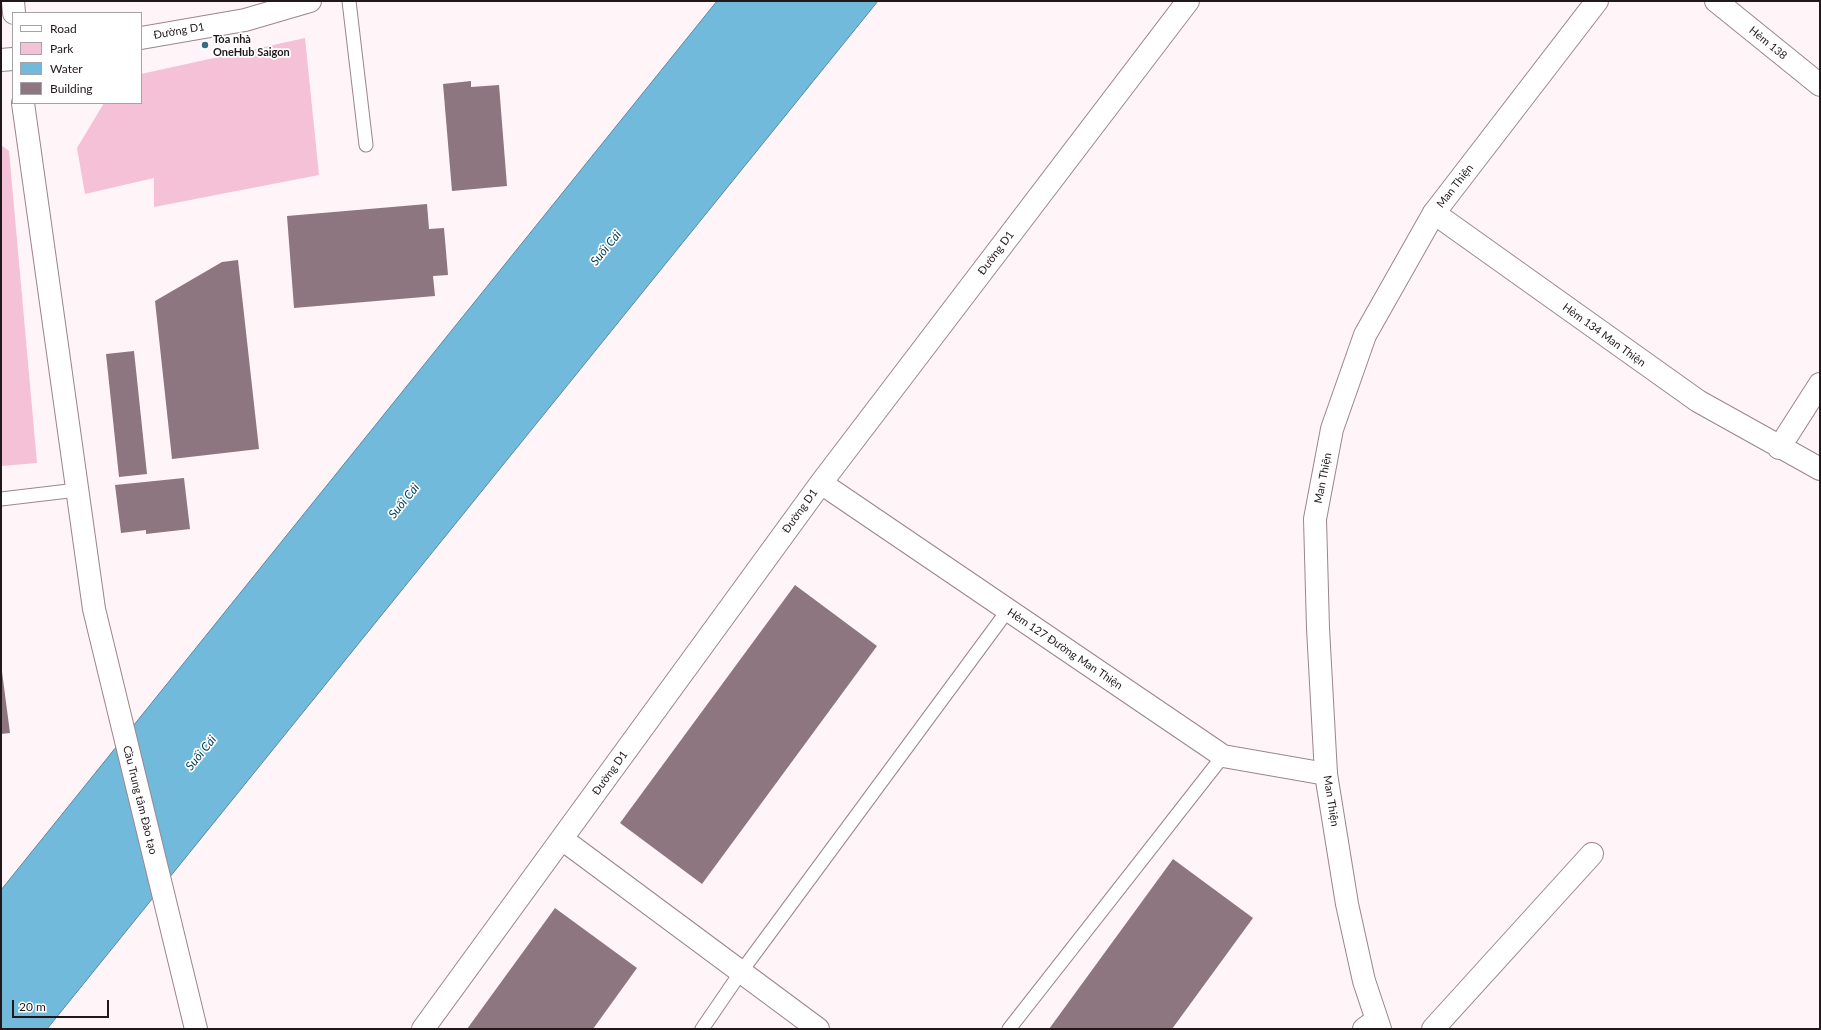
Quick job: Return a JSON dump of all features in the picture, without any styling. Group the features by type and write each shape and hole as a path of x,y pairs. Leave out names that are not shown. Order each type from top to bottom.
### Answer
{"street":[{"path":"13,1 14,12"},
{"name":"Đường D1","path":"142,38 245,20 310,1"},
{"name":"Đường D1","path":"423,1029 821,484 1188,1"},
{"name":"Man Thiện","path":"1374,1026 1347,904 1326,774 1318,628 1315,519 1332,429 1365,335 1434,213 1598,1"},
{"name":"Hẻm 138","path":"1716,1 1820,85"},
{"path":"1,60 12,59"},
{"name":"Cầu Trung tâm Đào tạo","path":"23,104 94,609 196,1029"},
{"name":"Hẻm 134 Man Thiện","path":"1434,213 1698,401 1779,448 1820,469"},
{"path":"1779,448 1820,384"},
{"name":"Hẻm 127 Đường Man Thiện","path":"821,484 1223,756 1326,774"},
{"path":"562,839 818,1029"},
{"path":"1433,1029 1592,854"}],"lane":[{"path":"349,1 366,145"},
{"path":"1,498 77,490"},
{"path":"702,1029 741,972 1008,610"},
{"path":"1009,1029 1223,756"}],"green space":[{"path":"305,38 319,175 154,207 154,178 85,194 77,148 103,104 142,104 142,74"},
{"path":"1,145 9,151 37,463 1,466"}],"water":[{"name":"Suối Cái","path":"717,1 878,1 47,1029 1,1029 1,890"}],"building":[{"path":"471,81 471,87 499,85 507,186 452,191 443,84"},
{"path":"427,204 429,229 444,228 448,275 433,276 435,296 294,308 287,216"},
{"path":"238,260 259,449 172,459 155,301 222,262"},
{"path":"134,351 147,474 119,477 106,354"},
{"path":"184,478 190,529 146,534 146,530 121,533 115,485"},
{"path":"795,585 877,646 702,884 620,823"},
{"path":"1,664 10,733 1,734"},
{"path":"1173,859 1253,918 1172,1029 1049,1029"},
{"path":"555,908 637,968 593,1029 467,1029"}],"place":[{"name":"Tòa nhà OneHub Saigon","path":"205,45"}]}
